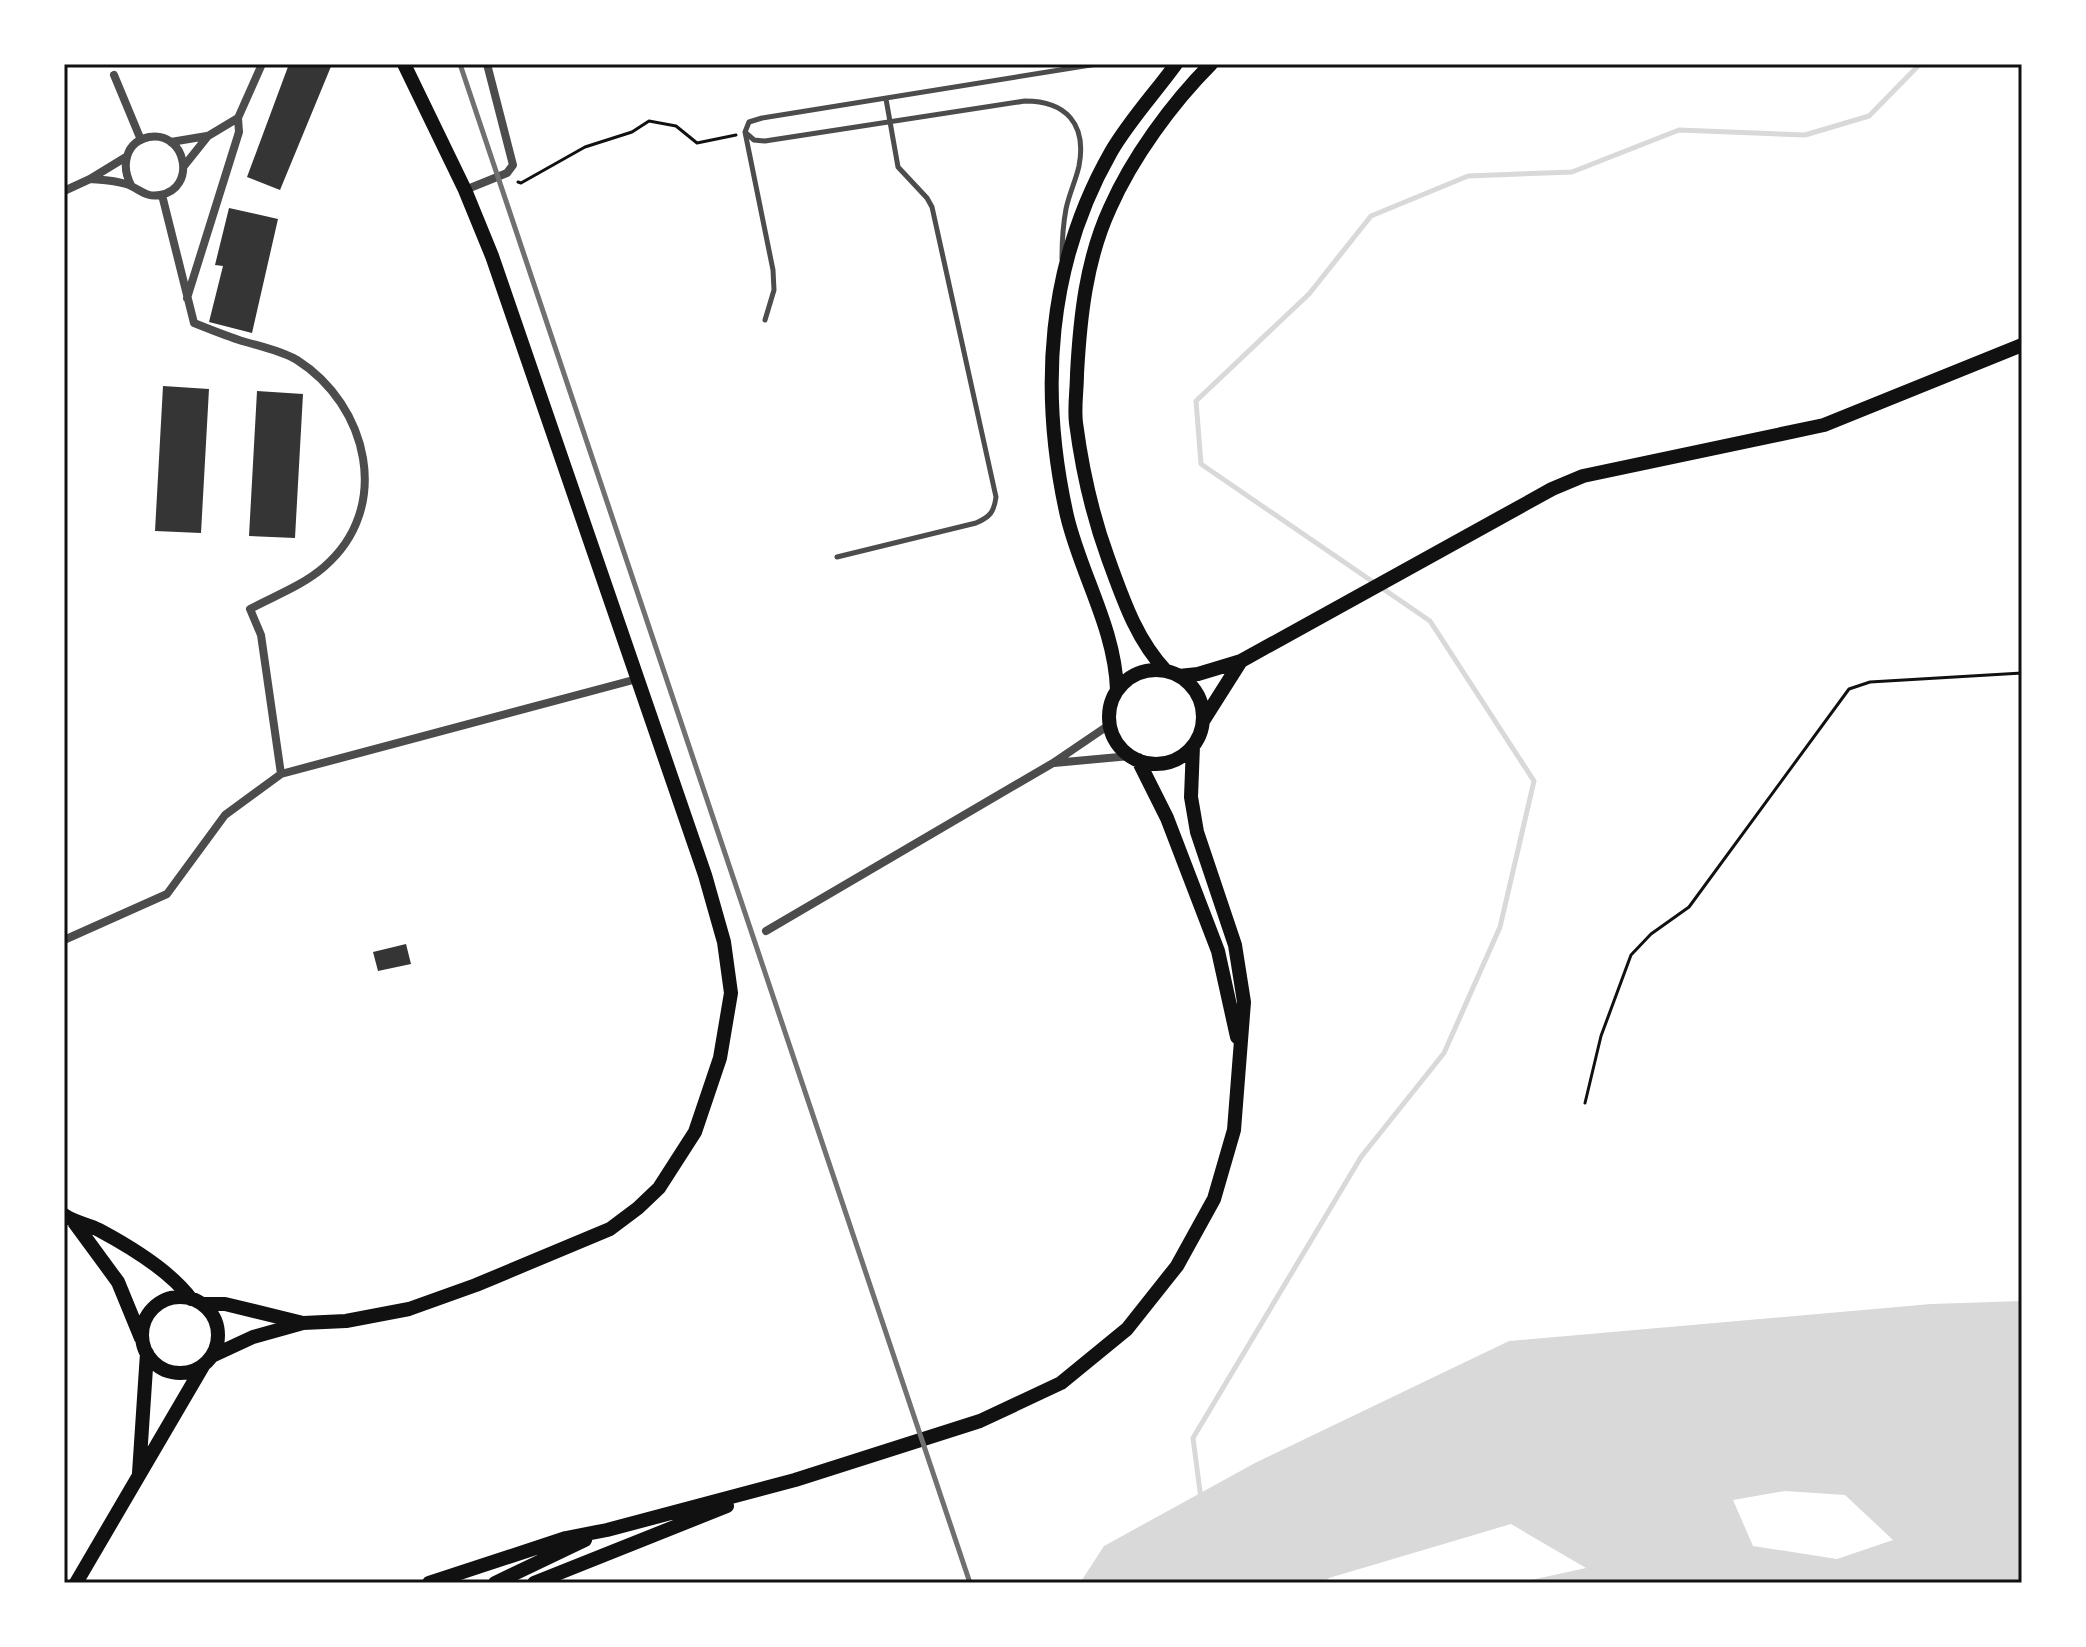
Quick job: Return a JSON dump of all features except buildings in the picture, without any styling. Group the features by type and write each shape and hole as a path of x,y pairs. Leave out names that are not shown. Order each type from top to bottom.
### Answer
{"main road":[{"path":"69,1218 118,1282 145,1348 155,1363 178,1373 191,1372 253,1337 303,1323 346,1321 409,1309 610,1229 659,1188 695,1132 720,1058 731,993 724,942 705,875 492,256 465,190 404,64"},
{"path":"1117,690 1116,667 1104,623 1068,518 1051,421 1055,328 1062,273 1078,220 1112,150 1176,64"},
{"path":"1203,721 1198,695 1148,652 1129,615 1092,512 1076,419 1079,331 1084,292 1109,209 1133,163 1195,80 1211,64"},
{"path":"1241,1056 1218,951 1167,818 1134,758 1114,738 1109,725 1111,701 1126,680 1152,670 1198,674 1241,661 1552,489 1583,476 1824,425 2022,345"},
{"path":"429,1583 566,1538 795,1480 980,1421 1061,1383 1127,1329 1177,1266 1214,1199 1234,1130 1244,1002 1235,945 1197,832 1191,797 1193,746 1203,721 1241,661"},
{"path":"1134,758 1159,764 1172,761 1193,746"},
{"path":"69,1218 97,1228 179,1283 216,1323 217,1346 76,1583"},
{"path":"139,1477 146,1320 159,1304 180,1298 225,1304 303,1323"},
{"path":"534,1583 795,1480"},
{"path":"495,1583 607,1530"}],"street":[{"path":"186,299 239,132 238,118 262,64"},
{"path":"465,190 504,174 512,167 487,64"},
{"path":"114,75 141,140"},
{"path":"90,179 111,180 131,185 148,195 162,195 175,188 181,180 184,166 208,136 238,118"},
{"path":"131,185 127,177 126,157 141,140 156,137 171,142 208,136"},
{"path":"171,142 180,152 184,166"},
{"path":"64,191 126,157"},
{"path":"162,195 194,323 295,359 315,374 352,419 364,456 365,479 360,512 346,542 325,567 250,609 261,635 281,774"},
{"path":"64,940 167,894 225,815 281,774 637,679"},
{"path":"766,931 1053,763 1109,725"},
{"path":"1053,763 1134,758"}],"lane":[{"path":"765,320 774,290 773,270 745,132 749,122 1097,64"},
{"path":"837,557 976,523 989,517 995,509 996,497 932,207 898,167 886,99"},
{"path":"745,132 754,140 765,141 1025,101 1050,103 1069,115 1077,128 1080,143 1079,164 1066,207 1062,273"}],"path":[{"path":"504,174 521,183 585,147 632,132 649,121 676,126 697,143 745,132"},
{"path":"1585,1103 1601,1036 1631,955 1651,934 1689,907 1849,689 1870,682 2022,673"}],"shaded area":[{"path":"2022,1301 2022,1583 1517,1583 1586,1568 1511,1524 1329,1578 1323,1583 1080,1583 1104,1546 1255,1463 1509,1341 1931,1304","holes":["1785,1491 1845,1495 1893,1540 1837,1559 1753,1546 1733,1500"]}],"waterway":[{"path":"1201,1499 1193,1438 1361,1157 1444,1053 1500,927 1534,781 1430,621 1201,464 1196,401 1309,294 1371,216 1468,176 1572,172 1679,130 1805,135 1869,116 1920,64"}],"railway":[{"path":"460,64 970,1583"}]}
